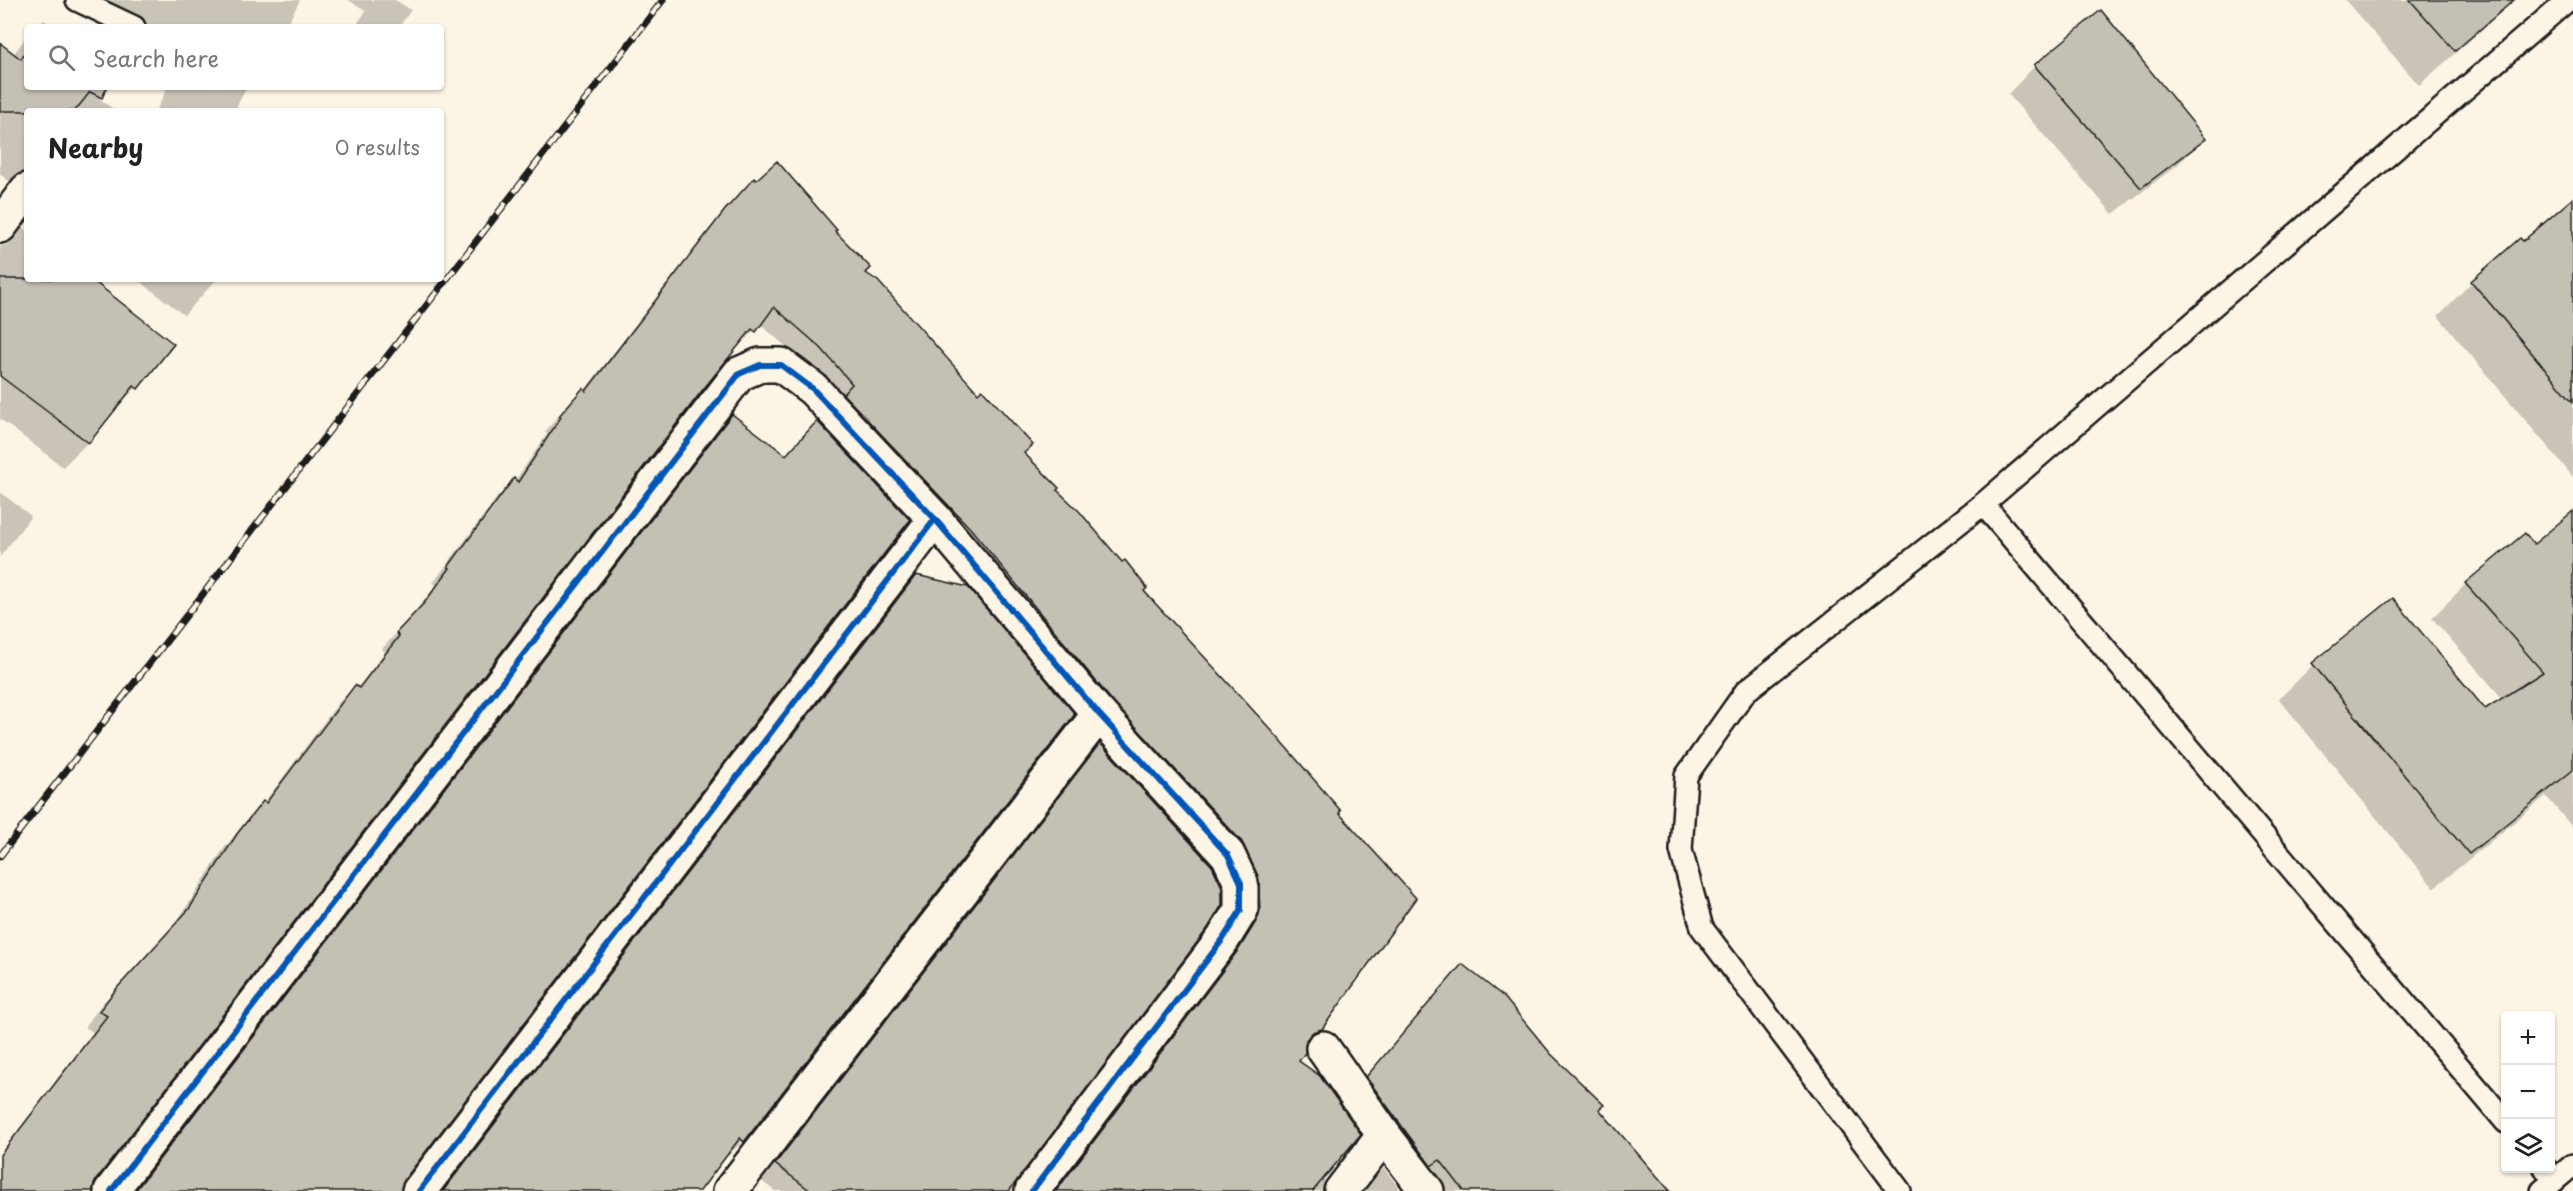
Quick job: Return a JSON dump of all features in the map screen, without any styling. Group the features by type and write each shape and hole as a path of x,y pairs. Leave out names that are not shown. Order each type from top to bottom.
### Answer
{"street":[{"path":"0,226 24,194"},
{"path":"111,1191 739,374 760,365 781,365 813,388 935,519 1099,714 1228,855 1242,883 1241,910 1223,939 1032,1191"},
{"path":"419,1191 935,519"},
{"path":"730,1191 1099,714"},
{"path":"1323,1048 1384,1135 1427,1191"},
{"path":"1341,1191 1384,1135"}],"lane":[{"path":"77,0 128,24"},
{"path":"1900,1191 1702,928 1681,850 1686,776 1746,691 1983,504 2568,0"},
{"path":"1983,504 2502,1119"},
{"path":"2548,1180 2573,1165"}],"building":[{"path":"2410,0 2514,0 2455,51"},
{"path":"2101,10 2206,139 2141,188 2034,65"},
{"path":"0,43 21,59 24,54 24,90 106,90 102,98 90,92 77,108 24,108 24,111 0,111"},
{"path":"777,161 837,230 835,231 871,268 866,273 878,281 978,393 982,389 1033,445 1024,453 1059,488 1057,490 1079,511 1122,562 1125,560 1147,588 1144,591 1273,732 1341,811 1339,813 1416,898 1322,1029 1313,1032 1306,1040 1305,1053 1299,1061 1320,1076 1361,1134 1313,1191 1056,1191 1239,949 1260,911 1258,876 1242,842 1113,702 970,528 843,394 852,384 821,348 774,307 756,332 752,329 701,392 96,1180 93,1191 0,1191 0,1155 107,1016 99,1011 189,909 237,834 263,801 266,803 355,685 359,688 399,636 396,633 425,602 514,478 518,482 561,417 559,416 583,388 586,391 725,210 754,178 756,180"},
{"path":"2573,198 2573,402 2471,281 2520,238 2523,241"},
{"path":"0,279 24,279 24,282 95,282 174,344 138,389 134,386 89,443 0,376"},
{"path":"732,414 786,455 817,421 910,520 404,1180 401,1191 135,1191"},
{"path":"2573,511 2573,770 2469,854 2312,663 2393,598 2485,709 2543,672 2465,583 2525,533 2534,544"},
{"path":"916,575 968,587 1075,714 744,1142 740,1138 700,1191 443,1191"},
{"path":"1100,743 1212,866 1222,887 1222,905 1208,928 1009,1191 811,1191 775,1164"},
{"path":"1462,964 1504,997 1551,1054 1604,1105 1599,1109 1670,1191 1464,1191 1440,1160 1431,1166 1366,1077"}],"railway":[{"path":"0,856 663,0"}],"cycle path":[{"path":"111,1191 739,374 760,365 781,365 813,389 935,519 1099,714 1228,855 1241,883 1241,910 1223,939 1032,1191"},
{"path":"419,1191 935,519"}]}
